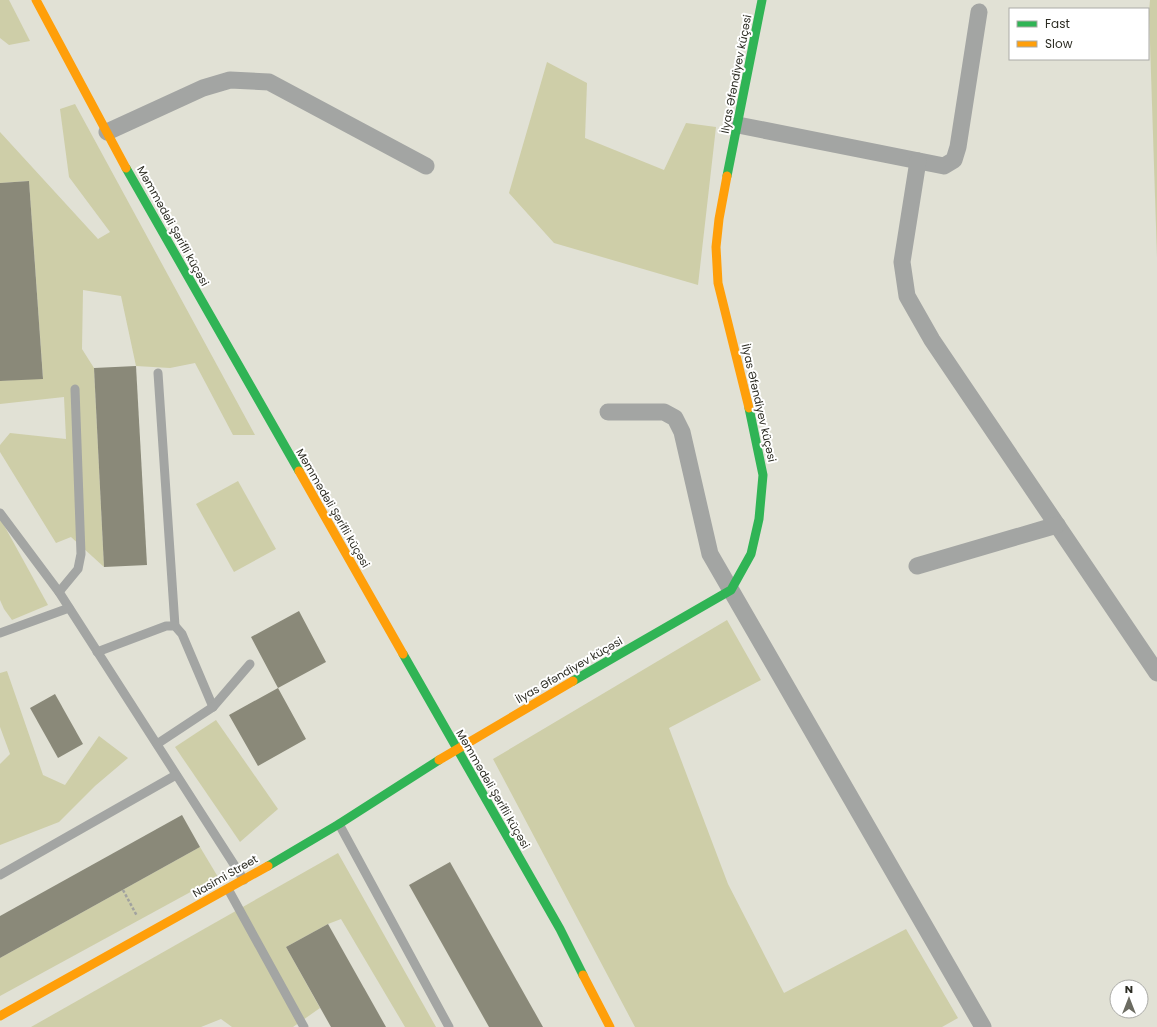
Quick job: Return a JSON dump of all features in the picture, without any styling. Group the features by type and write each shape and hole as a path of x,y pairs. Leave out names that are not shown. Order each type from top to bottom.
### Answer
{"street":[{"name":"Məmmədəli Şərifli küçəsi","path":"36,0 136,186 560,929 610,1027"},
{"name":"İlyas Əfəndiyev küçəsi","path":"456,749 731,590 751,554 759,519 763,475 753,422 718,283 716,247 762,0"},
{"path":"738,125 944,166 954,160 979,12"},
{"path":"107,132 203,88 230,80 269,82 426,166"},
{"path":"918,161 902,262 907,296 932,340 1157,673"},
{"path":"608,412 664,412 675,418 682,432 710,554 983,1027"},
{"path":"917,566 1057,525"},
{"name":"Nasimi Street","path":"0,1016 244,880 338,824 456,749"}],"lane":[{"path":"158,373 175,626 182,634 213,707"},
{"path":"59,592 78,569 81,554 75,389"},
{"path":"0,513 59,592 244,880"},
{"path":"0,633 69,608"},
{"path":"97,652 166,626 175,626"},
{"path":"157,744 213,707 250,664"},
{"path":"0,876 176,775"},
{"path":"338,824 449,1027"},
{"path":"228,889 304,1027"}],"path":[{"path":"123,890 139,920"}],"green space":[{"path":"0,0 9,0 30,41 9,45 0,38"},
{"path":"1150,0 1157,0 1157,257 1149,12"},
{"path":"547,62 587,83 585,138 664,170 686,123 716,127 698,285 554,243 509,193"},
{"path":"75,104 255,435 233,435 195,363 170,368 136,366 121,296 83,290 82,349 94,368 104,567 71,537 56,543 0,452 0,445 10,433 66,439 64,397 0,404 0,381 43,378 29,181 0,183 0,132 98,239 110,232 69,177 60,109"},
{"path":"238,481 276,549 234,572 196,504"},
{"path":"0,518 48,605 12,620 4,609 0,600"},
{"path":"727,620 761,680 669,728 728,884 784,993 906,929 958,1018 942,1027 635,1027 493,759"},
{"path":"7,671 43,775 65,785 99,736 128,758 95,786 59,822 0,845 0,764 10,754 0,727 0,673"},
{"path":"216,720 278,809 240,842 175,747"},
{"path":"200,847 218,877 0,996 0,958"},
{"path":"338,853 436,1027 405,1027 341,919 328,924 286,947 320,1008 293,1027 232,1027 221,1019 201,1027 31,1027"}],"building":[{"path":"29,181 43,379 0,381 0,183"},
{"path":"136,366 147,565 104,567 94,368"},
{"path":"299,611 326,662 278,688 251,637"},
{"path":"278,688 306,739 258,766 229,715"},
{"path":"55,694 83,744 58,758 30,708"},
{"path":"182,815 200,847 0,958 0,916"},
{"path":"450,862 543,1027 489,1027 409,885"},
{"path":"328,924 386,1027 331,1027 286,947"}],"traffic: fast":[{"path":"727,176 762,0"},
{"path":"126,168 299,471"},
{"path":"573,681 731,590 751,554 759,519 763,475 749,408"},
{"path":"403,654 560,929 583,975"},
{"path":"268,866 339,824 439,760"}],"traffic: slow":[{"path":"36,0 126,168"},
{"path":"727,176 719,219 716,247 718,283 749,408"},
{"path":"299,471 403,654"},
{"path":"439,760 573,681"},
{"path":"0,1016 268,866"},
{"path":"583,975 610,1027"}]}
